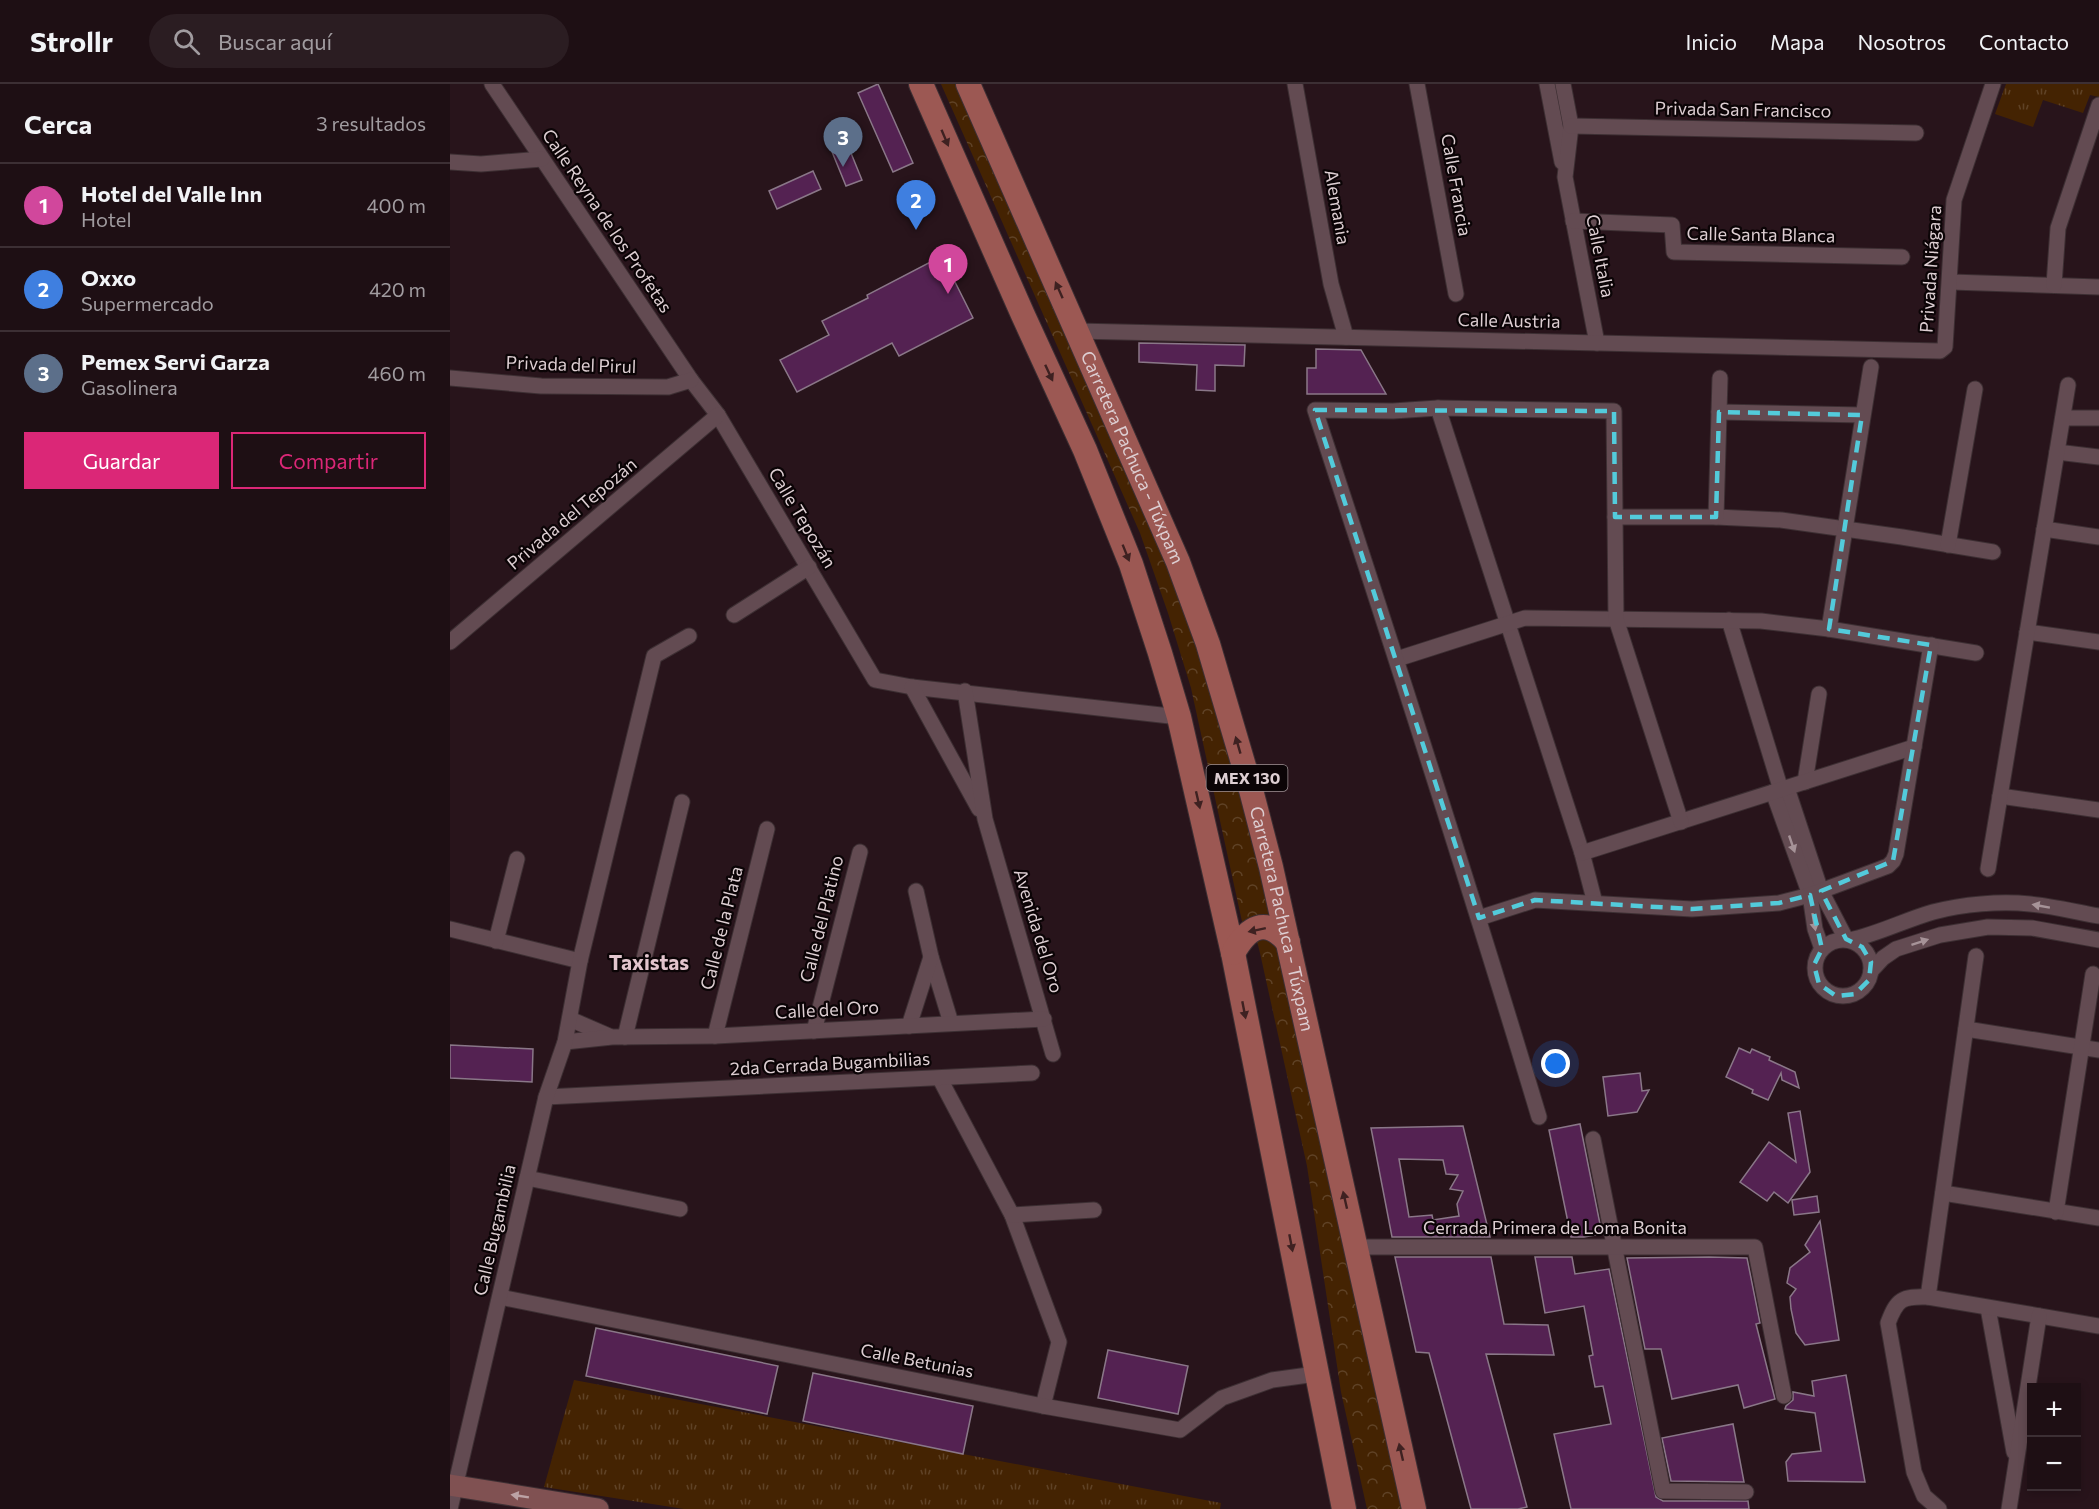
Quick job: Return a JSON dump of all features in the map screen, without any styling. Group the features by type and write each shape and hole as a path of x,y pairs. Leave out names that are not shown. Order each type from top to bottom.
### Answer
{"main road":[{"name":"MEX 130","path":"921,84 1085,450 1131,564 1179,717 1233,953 1344,1509"},
{"name":"Carretera Pachuca - Túxpam","path":"968,84 1178,562 1208,644 1251,790 1288,942 1414,1509"},
{"path":"1233,953 1242,937 1254,929 1265,927 1278,931 1288,942"},
{"path":"1324,1416 1321,1461 1329,1509"}],"street":[{"name":"Calle Reyna de los Profetas","path":"492,84 691,380"},
{"name":"Alemania","path":"1295,84 1331,284 1346,337"},
{"name":"Calle Francia","path":"1418,84 1456,294"},
{"name":"Calle Italia","path":"1547,84 1597,343"},
{"name":"Calle Italia","path":"1563,84 1570,126 1565,177"},
{"name":"Privada Niágara","path":"1940,351 1945,347 1951,282 1954,200 1993,84"},
{"path":"2054,285 2058,228 2099,105"},
{"name":"Privada San Francisco","path":"1570,126 1916,133"},
{"path":"450,162 481,164 542,159"},
{"name":"Calle Santa Blanca","path":"1573,221 1672,225 1674,252 1902,257"},
{"path":"1951,282 2099,287"},
{"name":"Calle Austria","path":"1077,331 1940,351"},
{"path":"1829,629 1870,367"},
{"name":"Privada del Pirul","path":"450,378 552,387 668,387 691,380"},
{"path":"1716,517 1720,378"},
{"name":"Calle Tepozán","path":"691,380 718,416 875,680 912,687"},
{"path":"1988,869 2068,385"},
{"path":"1948,545 1975,389"},
{"path":"1438,408 1582,853 1595,903"},
{"path":"1539,1118 1479,918 1315,410 1393,411 1438,408 1614,411 1616,619 1681,822"},
{"path":"1719,412 1862,415"},
{"name":"Privada del Tepozán","path":"453,636 718,416"},
{"path":"2063,418 2099,418"},
{"path":"2057,452 2099,457"},
{"path":"1615,517 1716,517 1781,520 1993,552"},
{"path":"2044,529 2099,537"},
{"path":"734,615 809,567"},
{"path":"1397,659 1525,618 1761,621 1829,629 1976,653"},
{"path":"1729,620 1815,893 1848,940 1862,947 1871,962 1869,980 1855,994 1836,996 1827,991 1819,984 1814,965 1822,949 1829,943 1848,940 1868,936 1936,911 1984,904 2030,904 2099,916"},
{"path":"2027,632 2099,642"},
{"name":"Calle Bugambilia","path":"450,1509 453,1485 500,1297 546,1097 565,1042 580,961 654,656 688,636"},
{"path":"1479,918 1535,900 1692,909 1779,903 1815,893 1888,866 1896,854 1931,645"},
{"path":"912,687 1179,717"},
{"name":"Avenida del Oro","path":"912,687 985,819"},
{"name":"Avenida del Oro","path":"965,692 985,819 1053,1054"},
{"path":"1805,782 1819,694"},
{"path":"1582,853 1914,747"},
{"path":"2000,796 2099,810"},
{"path":"619,1037 682,802"},
{"name":"Calle de la Plata","path":"715,1036 767,829"},
{"name":"Calle del Platino","path":"814,1031 860,852"},
{"path":"496,941 517,859"},
{"path":"916,891 931,957 951,1023"},
{"path":"1815,893 1815,929 1822,949"},
{"path":"1871,971 1883,958 1896,949 1941,935 1988,927 2032,928 2099,940"},
{"path":"450,929 580,961"},
{"path":"1928,1297 1976,956"},
{"path":"909,1026 931,957"},
{"path":"2056,1212 2093,974"},
{"name":"Calle del Oro","path":"570,1019 619,1037"},
{"name":"Calle del Oro","path":"565,1042 619,1037 715,1036 1044,1019"},
{"path":"1966,1029 2099,1050"},
{"path":"940,1079 1032,1073"},
{"name":"2da Cerrada Bugambilias","path":"546,1097 940,1079 1012,1215 1059,1342 1043,1406"},
{"path":"1593,1139 1663,1491 1746,1492"},
{"path":"527,1178 680,1209"},
{"path":"1942,1193 2099,1218"},
{"path":"1012,1215 1094,1210"},
{"name":"Cerrada Primera de Loma Bonita","path":"1355,1247 1755,1247 1784,1396"},
{"path":"1939,1509 1924,1496 1914,1472 1888,1323 1895,1305 1910,1296 1928,1297 2099,1326"},
{"name":"Calle Betunias","path":"500,1297 1043,1406 1180,1430 1222,1398 1272,1380 1316,1374"},
{"path":"1988,1308 2016,1464"},
{"path":"2009,1509 2039,1316"},
{"path":"453,1485 598,1509"}],"highlighted area":[{"path":"1315,410 1614,411 1615,517 1716,517 1719,412 1862,415 1829,629 1931,645 1893,861 1821,891 1846,939 1862,947 1871,962 1869,980 1855,994 1836,996 1819,984 1814,965 1822,949 1810,895 1779,903 1692,909 1535,900 1479,918"}],"green space":[{"path":"941,84 961,84 1188,608 1278,918 1243,926 1191,688 1140,533"},
{"path":"2006,84 2099,84 2099,97 2090,95 2083,113 2043,100 2033,127 1995,114"},
{"path":"1260,937 1274,938 1278,951 1411,1509 1367,1509 1341,1392 1307,1166 1257,941"},
{"path":"574,1380 1221,1503 1220,1509 684,1509 544,1487"}],"building":[{"path":"878,84 913,163 893,172 858,93"},
{"path":"842,131 862,180 846,186 826,137"},
{"path":"813,171 821,189 777,209 769,191"},
{"path":"942,256 973,318 899,356 892,343 797,392 780,360 829,335 822,321"},
{"path":"1139,343 1245,345 1244,366 1215,365 1215,391 1196,390 1197,365 1139,362"},
{"path":"1316,349 1361,350 1386,394 1307,394 1307,368 1316,368"},
{"path":"450,1045 533,1049 532,1082 450,1078"},
{"path":"1739,1048 1750,1053 1752,1049 1795,1072 1799,1088 1782,1080 1781,1073 1768,1100 1726,1077"},
{"path":"1640,1073 1642,1091 1649,1090 1637,1112 1608,1116 1603,1077"},
{"path":"1800,1111 1810,1172 1788,1203 1774,1192 1767,1201 1740,1182 1769,1142 1796,1162 1788,1113"},
{"path":"1580,1124 1602,1234 1571,1237 1549,1130"},
{"path":"1463,1126 1490,1237 1392,1237 1371,1128","holes":["1399,1159 1443,1160 1446,1174 1458,1175 1450,1189 1463,1191 1457,1204 1459,1216 1433,1220 1432,1215 1409,1217"]},
{"path":"1817,1196 1819,1212 1794,1215 1792,1200"},
{"path":"1820,1221 1839,1340 1805,1345 1796,1333 1791,1309 1790,1297 1796,1289 1787,1283 1790,1268 1810,1252 1805,1245"},
{"path":"1395,1257 1491,1257 1504,1324 1548,1325 1554,1355 1486,1354 1527,1507 1471,1509 1429,1353 1416,1352"},
{"path":"1535,1257 1572,1257 1575,1274 1609,1269 1656,1497 1663,1501 1748,1501 1749,1509 1571,1509 1554,1434 1611,1424 1603,1386 1595,1387 1589,1356 1593,1355 1584,1306 1545,1313"},
{"path":"1627,1258 1747,1258 1760,1323 1756,1324 1775,1399 1744,1408 1738,1385 1672,1399 1661,1349 1645,1349"},
{"path":"596,1328 778,1366 767,1414 586,1376"},
{"path":"1108,1350 1188,1366 1178,1414 1098,1398"},
{"path":"813,1373 973,1406 963,1454 803,1421"},
{"path":"1846,1375 1865,1482 1788,1481 1786,1462 1792,1454 1821,1451 1815,1413 1785,1409 1793,1400 1793,1392 1814,1396 1812,1381"},
{"path":"1733,1424 1744,1482 1671,1481 1662,1438"}],"place":[{"name":"Pemex Servi Garza","path":"843,167"},
{"name":"Oxxo","path":"916,230"},
{"name":"Hotel del Valle Inn","path":"948,294"}],"district":[{"name":"Taxistas","path":"649,963"}]}
